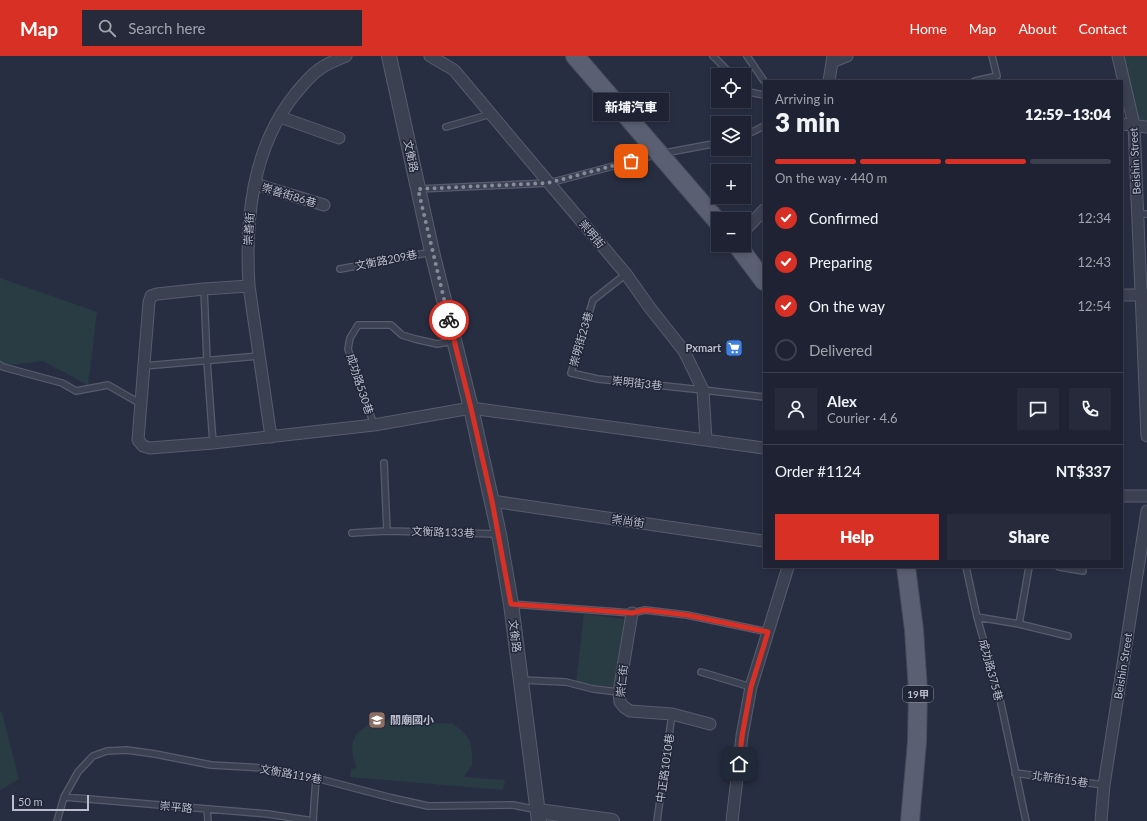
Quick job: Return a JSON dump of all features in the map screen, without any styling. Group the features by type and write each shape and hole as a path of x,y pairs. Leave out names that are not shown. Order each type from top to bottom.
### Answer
{"main road":[{"path":"575,56 711,214"},
{"path":"742,252 763,279"},
{"name":"19甲","path":"906,568 914,630 918,691 917,742 910,821"}],"street":[{"name":"崇善街","path":"271,437 249,286 248,238 252,196 264,148 288,103 317,70 346,56"},
{"name":"文衡路","path":"389,56 432,252 471,408 499,534 511,604 539,816"},
{"name":"崇明街","path":"430,56 454,70 626,274 650,308 684,351 703,390 706,440"},
{"path":"829,80 833,59 847,56"},
{"name":"Beishin Street","path":"1118,56 1134,125 1142,214 1147,436"},
{"path":"280,117 339,138"},
{"path":"1123,124 1147,127"},
{"name":"崇善街86巷","path":"255,184 324,205"},
{"path":"751,224 763,211"},
{"path":"249,286 204,289 151,296 149,302 138,440 143,446 150,448 213,443 374,426 471,408 763,448"},
{"path":"1123,295 1144,295"},
{"path":"1123,496 1147,496"},
{"name":"崇尚街","path":"492,501 763,541"},
{"name":"Beishin Street","path":"1101,821 1104,785 1147,511"},
{"path":"732,821 742,736 751,687 788,568"},
{"name":"崇仁街","path":"632,613 619,692 620,702 630,711 672,714 710,724"},
{"path":"539,816 612,821"}],"lane":[{"path":"713,56 725,68"},
{"path":"748,56 763,80"},
{"path":"979,80 996,76 992,56"},
{"path":"751,92 763,95"},
{"path":"446,126 491,114"},
{"path":"751,132 763,126"},
{"path":"418,189 548,183 659,154 711,144"},
{"name":"文衡路209巷","path":"340,269 432,252"},
{"name":"崇明街23巷","path":"571,373 593,300 626,274"},
{"path":"204,289 207,361 213,443"},
{"name":"成功路530巷","path":"374,426 348,349 350,338 358,325 391,325 402,335 437,344 454,341"},
{"path":"144,366 258,356"},
{"path":"0,365 62,383 76,391 108,385 141,404"},
{"name":"崇明街3巷","path":"571,373 598,379 763,397"},
{"path":"384,463 387,531"},
{"name":"文衡路133巷","path":"352,533 387,531 499,534"},
{"name":"成功路375巷","path":"966,568 977,616 1000,699 1026,821"},
{"path":"1019,624 1029,568"},
{"path":"1065,568 1083,571"},
{"path":"511,604 632,613 645,610 687,615 768,632"},
{"path":"977,616 1019,624 1068,636"},
{"path":"701,672 751,687"},
{"path":"521,680 566,682 593,689 619,692"},
{"name":"中正路1010巷","path":"657,821 672,714"},
{"name":"文衡路119巷","path":"64,797 78,772 93,756 107,751 127,750 211,765 263,768 316,778 428,806 513,805 539,816"},
{"name":"北新街15巷","path":"1015,772 1104,785"},
{"path":"313,821 316,778"},
{"path":"57,821 64,797"},
{"name":"崇平路","path":"64,797 268,814 313,821"},
{"path":"207,809 208,821"}],"shaded area":[{"path":"1120,56 1147,56 1147,121 1138,119"},
{"path":"0,278 97,312 88,385 43,361 0,366"},
{"path":"584,614 624,619 616,687 576,683"},
{"path":"0,712 2,713 19,779 0,790"},
{"path":"380,720 453,724 463,732 470,741 472,765 464,777 505,780 503,790 350,777 351,769 357,768 352,751 358,732"}],"way so far":[{"path":"449,320 418,189 548,183 631,161"}],"place":[{"name":"新埔汽車","path":"631,161"},
{"name":"Pxmart","path":"734,348"},
{"name":"關廟國小","path":"377,720"}],"route":[{"path":"449,320 492,501 511,604 632,613 645,610 687,615 768,632 751,687 742,736 739,764"}]}
